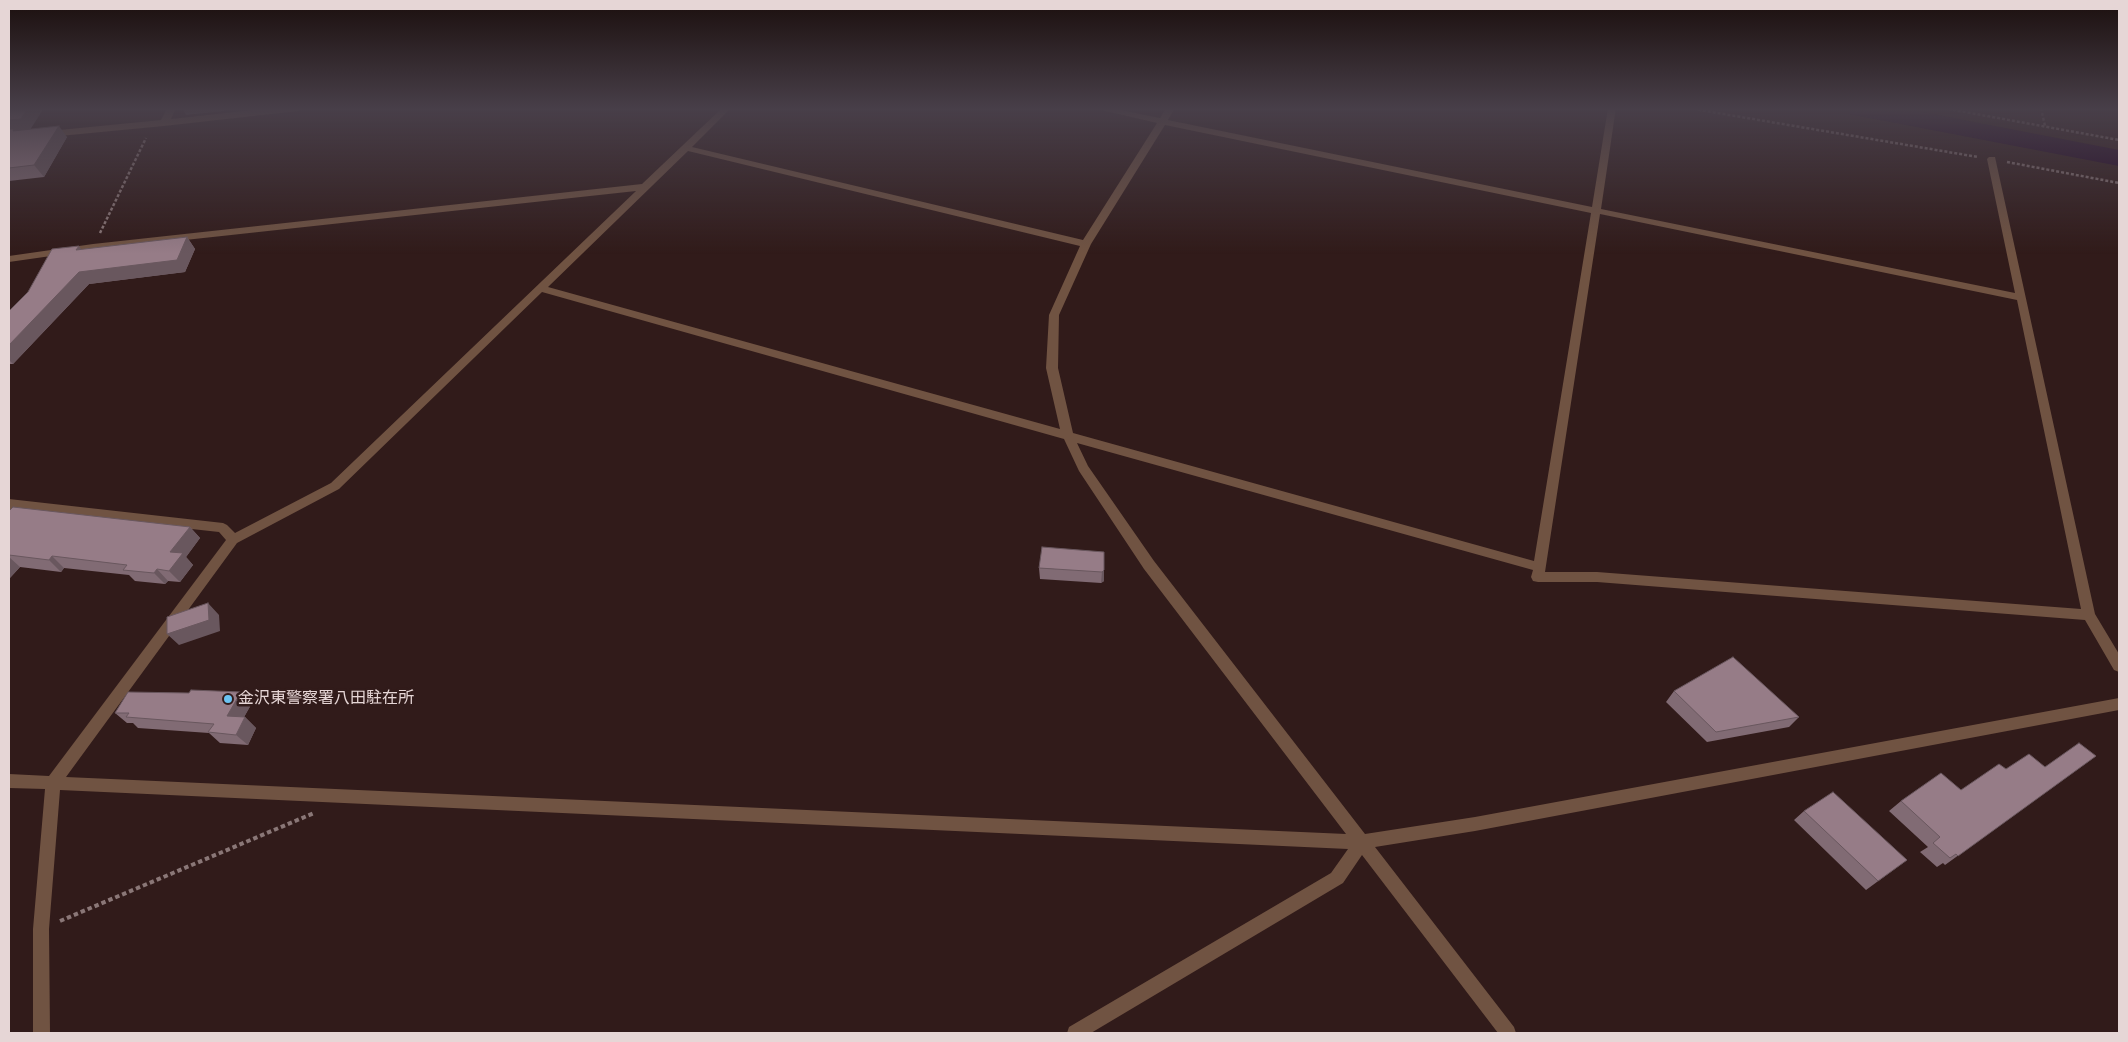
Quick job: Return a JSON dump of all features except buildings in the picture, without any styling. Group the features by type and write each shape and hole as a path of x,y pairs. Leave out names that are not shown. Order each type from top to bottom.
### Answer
{"street":[{"path":"41,1033 41,929 53,783 232,540 334,486 677,157"},
{"path":"722,157 1086,244"},
{"path":"1141,157 1086,244 1054,315 1052,368 1068,434 1083,468 1149,565 1508,1033"},
{"path":"1327,157 2022,298"},
{"path":"1604,157 1538,577 1597,577 2088,615"},
{"path":"1992,159 2088,615 2119,666"},
{"path":"9,259 93,247 644,187"},
{"path":"539,288 1068,434 1539,567"},
{"path":"9,504 223,528 232,540"},
{"path":"9,781 1362,842 1475,824 2119,704"},
{"path":"1075,1033 1337,878 1362,842"}],"path":[{"path":"93,247 136,157"},
{"path":"1978,157 2119,183"},
{"path":"41,929 317,812"}],"waterway":[{"path":"2112,157 2119,158"}],"place":[{"name":"金沢東警察署八田駐在所","path":"228,699"}]}
